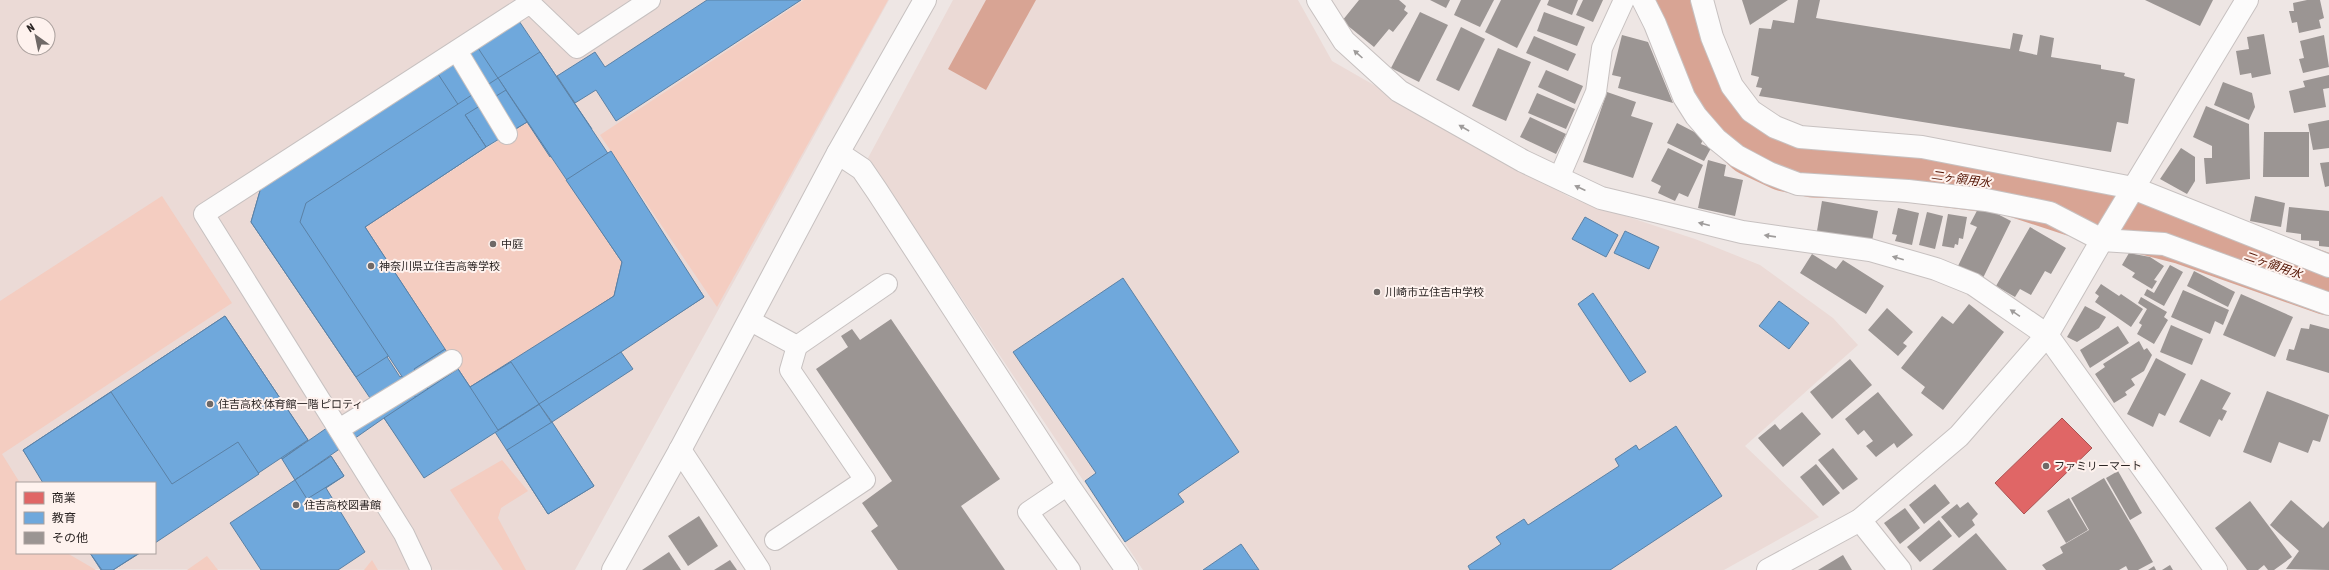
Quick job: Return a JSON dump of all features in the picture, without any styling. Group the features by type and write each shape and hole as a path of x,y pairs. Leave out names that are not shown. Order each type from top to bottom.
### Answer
{"street":[{"path":"613,570 680,450 838,153 925,0"},
{"path":"1318,0 1344,41 1399,91 1522,161 1601,198 1712,226 1870,250 1936,269 1973,284 2047,335 2216,570"},
{"path":"1643,0 1655,24 1684,97 1696,116 1716,139 1738,156 1769,173 1798,184 1908,191 1962,197 2050,213 2102,240 2164,244 2329,304"},
{"path":"1702,0 1712,36 1732,86 1751,111 1775,127 1800,137 1922,147 2133,188 2329,266"},
{"path":"1768,570 1860,520 1959,436 2047,335 2133,188 2247,0"},
{"path":"838,153 862,169 1068,485 1127,570"},
{"path":"680,450 759,570"},
{"path":"1860,520 1900,570"}],"lane":[{"path":"421,570 404,534 204,214 530,3 577,48 650,0"},
{"path":"1559,178 1596,92 1602,48 1624,0"},
{"path":"457,51 507,134"},
{"path":"775,540 865,480 790,370 796,346 887,284"},
{"path":"749,320 796,346"},
{"path":"339,429 452,360"},
{"path":"1068,485 1028,512 1070,570"}],"shaded area":[{"name":"神奈川県立住吉高等学校","path":"0,0 889,0 575,570 0,569"},
{"path":"804,0 888,0 717,307 600,135"},
{"name":"川崎市立住吉中学校","path":"953,0 1298,0 1332,61 1571,198 1695,239 1760,265 1833,318 1858,345 1745,446 1819,517 1724,570 1143,570 868,158"},
{"path":"986,0 1036,0 986,90 948,69"},
{"name":"中庭","path":"527,122 622,262 614,296 470,387 365,227"},
{"path":"162,196 232,303 2,454 19,482 16,482 16,554 69,554 96,570 0,570 0,301"},
{"path":"502,460 528,491 501,508 498,518 526,570 503,570 450,490"},
{"path":"207,556 218,570 187,570"},
{"path":"372,560 378,570 364,570"}],"building: 商業":[{"path":"2062,418 2092,448 2024,514 1995,483"}],"building: 教育":[{"path":"707,0 801,0 616,121 596,90 575,103 557,76 595,52 605,67"},
{"path":"519,21 592,129 550,157 527,122 514,130 466,56"},
{"path":"478,48 527,122 486,147 458,104 306,203 300,222 400,377 445,349 470,387 398,438 384,418 295,480 282,459 370,398 251,222 262,184"},
{"path":"540,52 704,297 539,404 594,486 548,514 495,432 456,457 428,416 614,296 622,262 498,78"},
{"path":"438,74 486,147 365,227 431,328 356,377 251,222 262,184"},
{"path":"498,78 506,90 465,115 486,147 365,227 445,349 414,369 441,408 428,416 300,222 306,203"},
{"path":"611,151 704,297 424,478 384,418 458,369 470,387 614,296 622,262 566,180"},
{"path":"1585,217 1618,235 1606,257 1572,239"},
{"path":"1625,231 1659,247 1649,269 1614,253"},
{"path":"1123,278 1239,452 1178,494 1184,502 1125,542 1085,481 1096,473 1013,352"},
{"path":"1593,293 1646,372 1630,382 1578,304"},
{"path":"1779,301 1809,323 1789,349 1759,326"},
{"path":"225,316 308,440 282,459 212,356 157,392 142,371"},
{"path":"225,316 308,440 156,541 156,482 44,482 23,450"},
{"path":"621,352 633,369 552,422 539,404"},
{"path":"511,362 539,404 498,430 470,387"},
{"path":"111,392 172,484 238,442 259,474 156,542 156,482 42,482 23,450"},
{"path":"552,422 594,486 548,514 507,450"},
{"path":"1676,426 1722,496 1610,570 1470,570 1468,566 1501,544 1496,537 1524,519 1528,525 1619,466 1615,459 1636,445 1639,450"},
{"name":"住吉高校図書館","path":"331,456 344,476 326,488 365,552 338,570 261,570 230,523"},
{"path":"331,456 344,476 307,499 295,480"},
{"path":"1241,544 1259,570 1203,570"},
{"path":"91,554 138,554 113,570 101,570"},
{"path":"91,554 137,554 113,570 102,570"}],"building: その他":[{"path":"1359,0 1399,0 1406,6 1404,10 1408,13 1393,32 1389,29 1374,47 1342,21"},
{"path":"1430,0 1450,0 1446,8"},
{"path":"1461,0 1494,0 1480,27 1454,15"},
{"path":"1501,0 1541,0 1517,48 1485,32"},
{"path":"1549,0 1578,0 1572,15 1547,5"},
{"path":"1583,0 1603,0 1593,22 1576,15"},
{"path":"1742,0 1788,0 1750,25"},
{"path":"1798,0 1820,0 1816,18 2010,49 2013,33 2023,35 2019,51 2037,55 2040,35 2054,38 2051,57 2101,65 2101,69 2125,73 2124,76 2135,79 2128,124 2117,122 2111,152 1759,96 1762,88 1756,87 1759,77 1751,75 1759,28 1771,29 1773,20 1794,23"},
{"path":"2145,0 2213,0 2200,26"},
{"path":"2307,0 2320,0 2324,18 2319,20 2321,28 2299,33 2297,22 2292,23 2289,11 2294,11 2293,3"},
{"path":"1420,12 1448,25 1419,82 1391,68"},
{"path":"1544,12 1585,27 1577,46 1537,31"},
{"path":"1461,27 1485,39 1459,91 1436,80"},
{"path":"2264,34 2271,74 2252,78 2251,73 2240,75 2236,51 2249,49 2247,37"},
{"path":"1622,35 1648,42 1673,103 1618,88 1621,77 1612,75"},
{"path":"2324,35 2329,67 2303,73 2299,59 2304,58 2300,41"},
{"path":"1534,36 1576,54 1568,71 1526,53"},
{"path":"1498,48 1531,62 1506,121 1472,106"},
{"path":"1546,70 1583,86 1575,104 1538,87"},
{"path":"2329,75 2329,88 2323,89 2326,107 2294,113 2289,91 2305,87 2303,81"},
{"path":"2223,82 2252,93 2255,107 2249,120 2214,105"},
{"path":"1607,92 1636,102 1631,116 1653,123 1633,178 1583,162"},
{"path":"1537,93 1575,109 1566,129 1528,113"},
{"path":"2206,106 2249,124 2250,179 2206,184 2204,158 2212,158 2212,146 2193,137"},
{"path":"1530,117 1566,134 1556,154 1520,137"},
{"path":"2329,120 2329,148 2313,150 2308,124"},
{"path":"1677,123 1704,137 1701,144 1711,148 1704,161 1667,143"},
{"path":"2264,132 2309,132 2309,177 2263,177"},
{"path":"1668,148 1703,165 1688,197 1679,193 1675,201 1658,193 1661,186 1651,181"},
{"path":"2181,148 2195,157 2195,181 2187,194 2160,179"},
{"path":"1708,160 1726,165 1724,176 1743,180 1735,216 1698,208"},
{"path":"2329,162 2329,186 2325,187 2320,163"},
{"path":"2255,196 2285,203 2281,227 2250,221"},
{"path":"1822,201 1878,211 1872,241 1817,231"},
{"path":"1980,205 2011,221 1983,278 1958,266 1977,227 1970,224"},
{"path":"2289,207 2329,211 2329,247 2319,246 2319,241 2301,240 2301,234 2286,232"},
{"path":"1898,208 1919,213 1912,245 1895,241 1897,235 1892,234"},
{"path":"1927,212 1943,216 1935,249 1919,245"},
{"path":"1948,214 1967,217 1963,239 1959,238 1958,245 1955,244 1954,248 1942,246"},
{"path":"2030,227 2066,248 2051,274 2045,271 2031,295 2020,289 2015,297 1996,286"},
{"path":"2129,253 2150,257 2164,266 2154,280 2157,281 2152,289 2132,277 2135,273 2122,265"},
{"path":"1812,254 1836,269 1843,260 1884,286 1866,314 1800,273"},
{"path":"2170,265 2183,272 2164,306 2144,295 2147,289 2154,293"},
{"path":"2194,271 2235,292 2228,307 2187,286"},
{"path":"2101,284 2119,296 2121,294 2143,309 2131,327 2095,302 2099,296 2095,293"},
{"path":"2183,290 2229,310 2223,325 2215,321 2210,334 2171,317"},
{"path":"2241,294 2293,317 2275,357 2223,335"},
{"path":"2141,297 2167,312 2164,317 2168,320 2154,344 2137,334 2142,325 2139,323 2147,309 2138,303"},
{"path":"1969,304 2004,332 1943,410 1921,393 1925,387 1901,368 1942,316 1953,324"},
{"path":"2085,306 2106,317 2099,328 2077,342 2067,337"},
{"path":"1887,308 1913,332 1903,343 1907,346 1898,356 1868,330"},
{"path":"891,319 1000,479 961,506 1005,570 898,570 871,531 878,526 862,503 892,481 816,369 848,347 841,336 852,329 860,340"},
{"path":"2310,324 2329,329 2329,373 2286,360 2289,349 2294,350 2301,328 2309,329"},
{"path":"2171,325 2203,339 2192,365 2160,352"},
{"path":"2118,326 2129,343 2090,368 2080,350"},
{"path":"2139,341 2144,350 2147,348 2152,355 2144,371 2131,379 2135,385 2125,392 2127,395 2114,403 2095,374 2105,367 2103,364"},
{"path":"2156,358 2186,374 2165,416 2159,413 2153,427 2127,414"},
{"path":"1850,359 1872,385 1832,419 1810,392"},
{"path":"2201,379 2231,393 2222,409 2227,411 2222,421 2219,419 2210,437 2179,422"},
{"path":"2267,391 2329,415 2320,442 2313,440 2308,453 2279,442 2271,463 2243,452"},
{"path":"1878,392 1913,435 1897,448 1894,443 1876,457 1866,446 1873,441 1864,430 1858,435 1845,419"},
{"path":"1802,412 1821,434 1783,467 1758,438 1775,424 1780,430"},
{"path":"1833,448 1858,479 1843,490 1818,460"},
{"path":"1816,464 1840,493 1823,506 1800,477"},
{"path":"2118,471 2142,513 2130,520 2106,478"},
{"path":"2104,478 2153,562 2138,570 2128,570 2126,566 2119,570 2046,570 2042,565 2063,553 2060,547 2089,530 2071,498"},
{"path":"1935,484 1950,503 1924,524 1909,505"},
{"path":"2069,498 2088,530 2066,543 2047,511"},
{"path":"2291,500 2323,528 2329,521 2329,570 2286,569 2299,551 2270,525"},
{"path":"2250,501 2292,557 2274,570 2268,570 2264,565 2258,570 2247,570 2215,528"},
{"path":"1968,502 1978,514 1972,520 1975,525 1959,538 1941,517 1957,504 1960,508"},
{"path":"1905,508 1920,528 1900,544 1884,523"},
{"path":"699,516 718,546 688,566 668,536"},
{"path":"1939,520 1952,536 1920,562 1907,547"},
{"path":"1976,533 2007,570 1932,570"},
{"path":"669,552 681,570 642,570"},
{"path":"1843,555 1852,570 1818,570"},
{"path":"730,560 737,570 714,570"},
{"path":"2170,565 2173,570 2162,570"},
{"path":"2154,566 2156,570 2148,570"}],"waterway":[{"name":"二ヶ領用水","path":"1673,0 1687,50 1709,95 1725,120 1753,146 1785,161 1813,167 1895,170 2011,185 2075,206 2184,234 2329,285"}],"place":[{"name":"中庭","path":"493,244"},
{"name":"神奈川県立住吉高等学校","path":"371,266"},
{"name":"川崎市立住吉中学校","path":"1377,292"},
{"name":"住吉高校 体育館一階 ピロティ","path":"210,404"},
{"name":"ファミリーマート","path":"2046,466"},
{"name":"住吉高校図書館","path":"296,505"}]}
